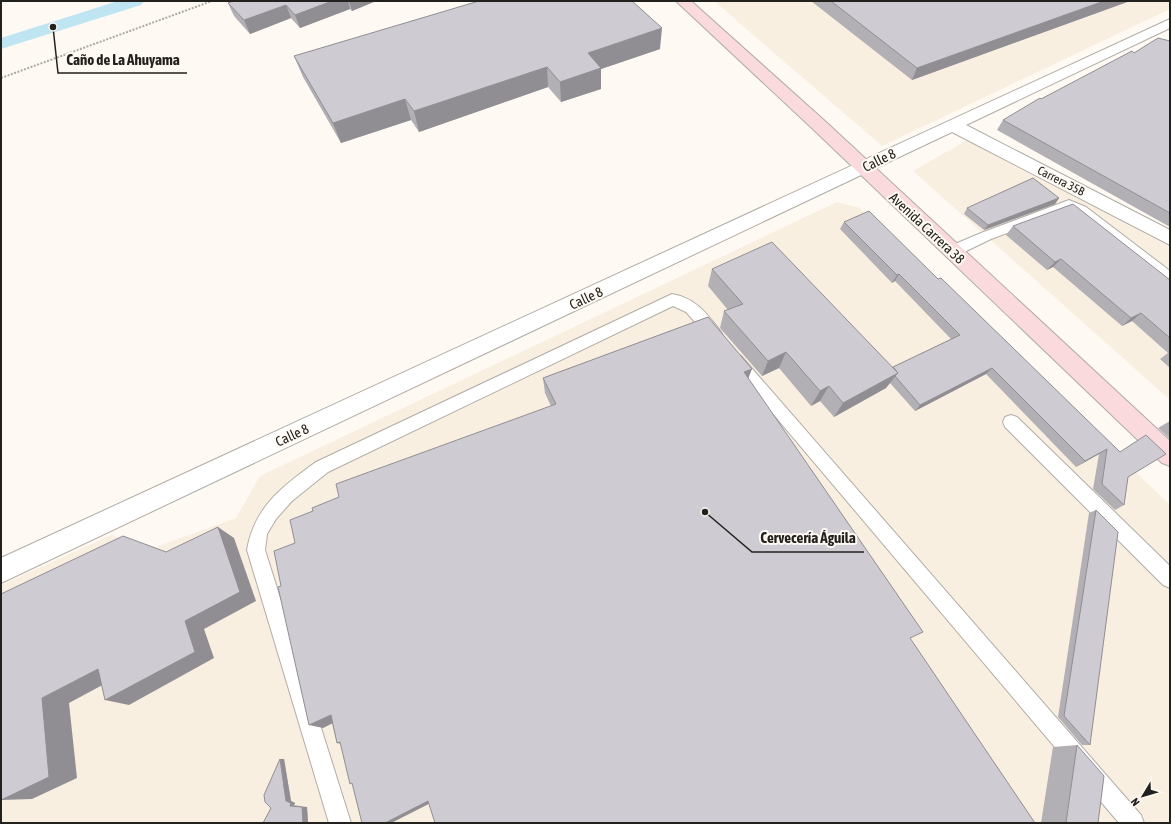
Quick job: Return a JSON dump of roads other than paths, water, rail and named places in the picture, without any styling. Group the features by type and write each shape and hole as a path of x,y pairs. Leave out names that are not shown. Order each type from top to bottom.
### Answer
{"street":[{"name":"Avenida Carrera 38","path":"683,1 864,168 1170,456"},
{"name":"Calle 8","path":"1,571 864,168 1170,22"},
{"path":"1142,36 1163,45"},
{"name":"Carrera 35B","path":"952,125 1170,238"}],"lane":[{"path":"953,252 986,236 1069,205 1081,210 1170,279"},
{"path":"340,823 256,550 260,532 270,515 292,489 322,467 672,300 680,300 687,303 1133,823"},
{"path":"1011,422 1170,579"}],"waterway":[{"path":"1,44 135,1"}],"place":[{"name":"Caño de La Ahuyama","path":"53,27"},
{"name":"Cervecería Águila","path":"705,512"}]}
